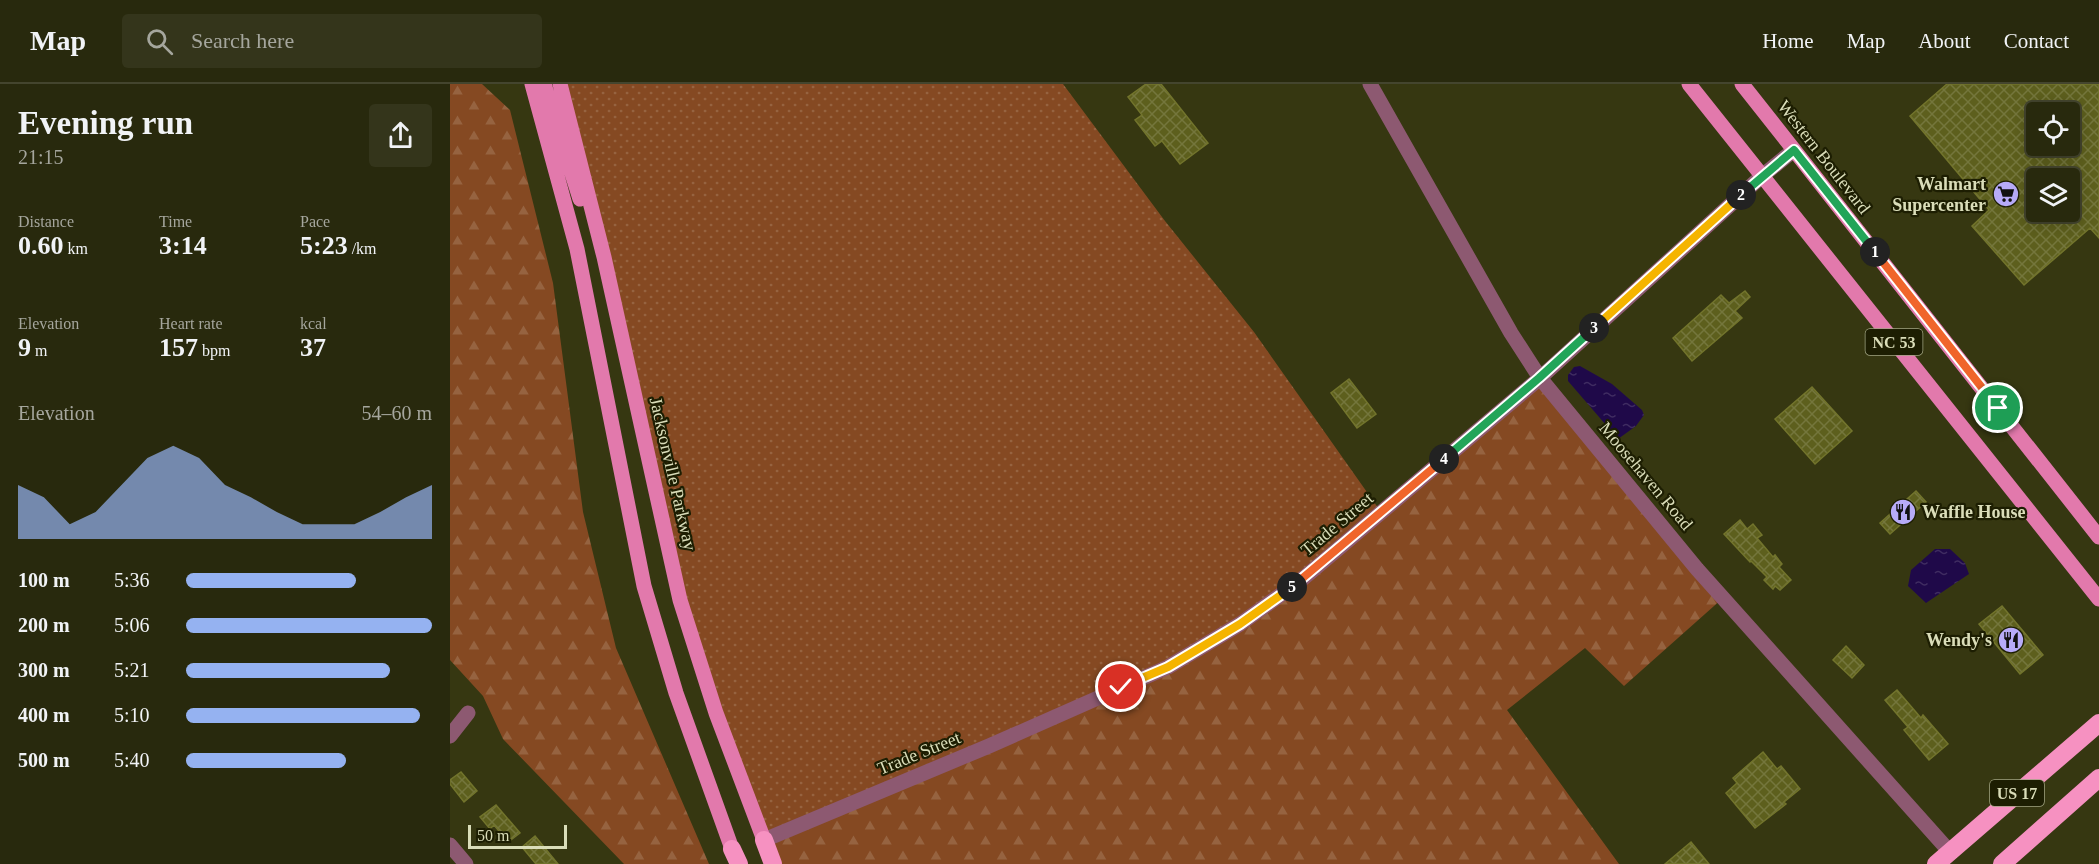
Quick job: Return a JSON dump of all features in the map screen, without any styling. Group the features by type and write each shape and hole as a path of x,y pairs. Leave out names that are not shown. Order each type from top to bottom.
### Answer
{"highway":[{"name":"US 17","path":"1943,858 2099,723"},
{"name":"US 17","path":"2002,864 2099,778"},
{"name":"Jacksonville Parkway","path":"764,840 773,864"}],"main road":[{"path":"532,84 577,249 644,586 676,693 736,859"},
{"path":"544,84 583,208 604,257"},
{"name":"Jacksonville Parkway","path":"560,84 604,257 680,600 716,713 764,840"},
{"name":"NC 53","path":"1689,84 2099,599"},
{"name":"Western Boulevard","path":"1742,84 2099,537"}],"street":[{"name":"Moosehaven Road","path":"1370,84 1511,333 1539,378 1697,569 1943,858"},
{"name":"Trade Street","path":"764,840 989,746 1168,667 1240,624 1300,581 1539,378 1762,176 1794,150"},
{"path":"450,736 468,713"},
{"path":"450,845 466,864"}],"green space":[{"path":"450,84 482,84 510,110 553,283 583,512 616,648 709,864 624,864 503,739 483,696 450,660"},
{"path":"560,84 1063,84 1165,221 1254,332 1381,512 1300,581 1168,667 764,840 680,600"},
{"path":"1540,378 1723,598 1624,686 1585,648 1507,710 1619,864 779,864 764,840 989,746 1240,625"}],"water":[{"path":"1580,366 1612,384 1642,410 1644,415 1636,426 1618,439 1568,381 1568,375 1574,367"},
{"path":"1935,549 1950,549 1965,563 1969,574 1926,603 1908,586 1911,570"}],"building":[{"path":"1146,84 1161,84 1208,143 1180,164 1162,141 1155,146 1135,120 1142,115 1128,97"},
{"name":"Walmart Supercenter","path":"1947,84 2099,84 2099,238 2090,228 2024,285 1972,226 1989,210 1910,116"},
{"path":"1745,291 1750,297 1735,311 1742,318 1692,361 1673,338 1721,295 1729,303"},
{"path":"1349,379 1376,414 1357,428 1331,393"},
{"path":"1812,387 1852,431 1815,464 1775,419"},
{"name":"Waffle House","path":"1916,491 1926,502 1890,534 1880,523"},
{"path":"1740,520 1747,529 1753,524 1762,535 1757,538 1782,564 1779,567 1791,580 1780,590 1775,586 1773,589 1764,580 1767,577 1724,534"},
{"name":"Wendy's","path":"2002,606 2043,655 2020,674 1979,624"},
{"path":"1846,646 1864,665 1852,678 1833,660"},
{"path":"1897,690 1948,744 1929,760 1904,730 1908,727 1885,700"},
{"path":"1763,752 1777,769 1781,766 1800,789 1784,802 1786,804 1755,828 1726,793 1737,783 1733,778"},
{"path":"461,772 477,791 464,802 450,784 450,780"},
{"path":"496,805 520,833 508,842 494,825 490,829 480,817"},
{"path":"535,836 558,864 536,864 522,847"},
{"path":"1691,842 1709,864 1665,864"}],"place":[{"name":"Walmart Supercenter","path":"2006,194"},
{"name":"Waffle House","path":"1903,512"},
{"name":"Wendy's","path":"2011,640"}],"route":[{"path":"1121,687 1168,667 1240,624 1300,581 1539,378 1762,176 1794,150 1998,408"}]}
